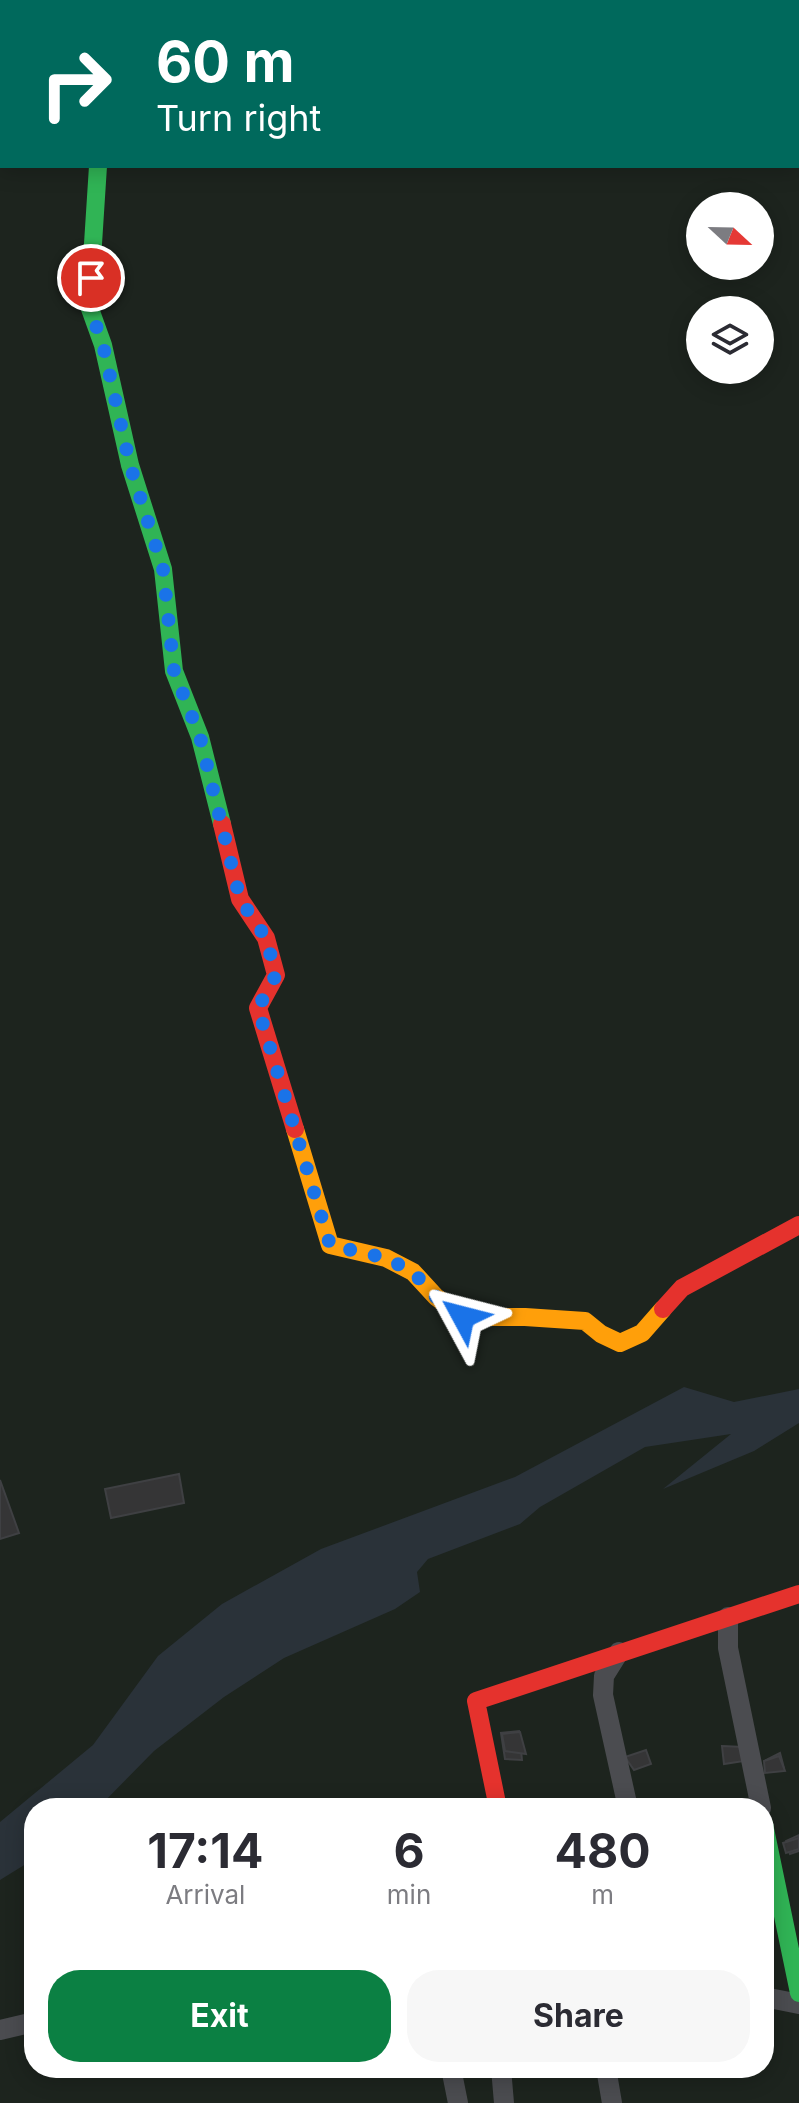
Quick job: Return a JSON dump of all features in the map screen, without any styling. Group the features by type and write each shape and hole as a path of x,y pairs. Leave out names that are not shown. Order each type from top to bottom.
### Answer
{"street":[{"path":"98,168 89,306 103,345 130,465 163,569 174,671 200,737 240,899 266,938 276,975 258,1008 330,1245 386,1258 413,1272 436,1297 463,1317 585,1321 601,1334 620,1343 642,1333 682,1288 799,1225"},
{"path":"496,1798 476,1701 799,1594"},
{"path":"728,1617 728,1648 759,1798"},
{"path":"619,1652 604,1676 603,1695 626,1798"},
{"path":"774,1872 799,1993"},
{"path":"774,1999 799,2004"},
{"path":"0,2030 24,2024"},
{"path":"453,2078 458,2103"},
{"path":"502,2078 504,2103"},
{"path":"608,2078 612,2103"}],"shaded area":[{"path":"0,168 799,168 799,2103 0,2103"},
{"path":"684,1387 734,1402 799,1389 799,1423 754,1451 663,1489 731,1434 645,1447 540,1507 520,1524 428,1559 417,1572 420,1592 395,1609 284,1658 224,1697 154,1751 108,1798 29,1798 93,1745 158,1656 222,1604 321,1549 515,1477"},
{"path":"24,1802 24,1865 0,1880 0,1822"}],"building":[{"path":"179,1474 184,1503 111,1518 105,1489"},
{"path":"0,1480 19,1533 0,1539"},
{"path":"519,1731 522,1760 505,1759 501,1733"},
{"path":"520,1732 526,1754 505,1751 502,1734"},
{"path":"722,1746 743,1747 744,1761 724,1764"},
{"path":"646,1750 651,1764 634,1770 625,1757"},
{"path":"780,1753 784,1768 768,1772 766,1760"},
{"path":"779,1756 785,1771 765,1773 764,1761"},
{"path":"799,1835 799,1851 790,1854 786,1841"},
{"path":"799,1838 799,1849 786,1853 783,1843"}],"traffic: fast":[{"path":"98,168 89,306 103,345 130,465 163,569 174,671 200,737 222,824"},
{"path":"774,1872 799,1993"}],"traffic: slow":[{"path":"295,1129 330,1245 386,1258 413,1272 436,1297 463,1317 585,1321 601,1334 620,1343 642,1333 663,1309"}],"traffic: jam":[{"path":"222,824 240,899 266,938 276,975 258,1008 295,1129"},
{"path":"663,1309 682,1288 799,1225"},
{"path":"496,1798 476,1701 799,1594"}],"route":[{"path":"91,278 89,306 103,345 130,465 163,569 174,671 200,737 240,899 266,938 276,975 258,1008 330,1245 386,1258 413,1272 436,1297 463,1317"}]}
